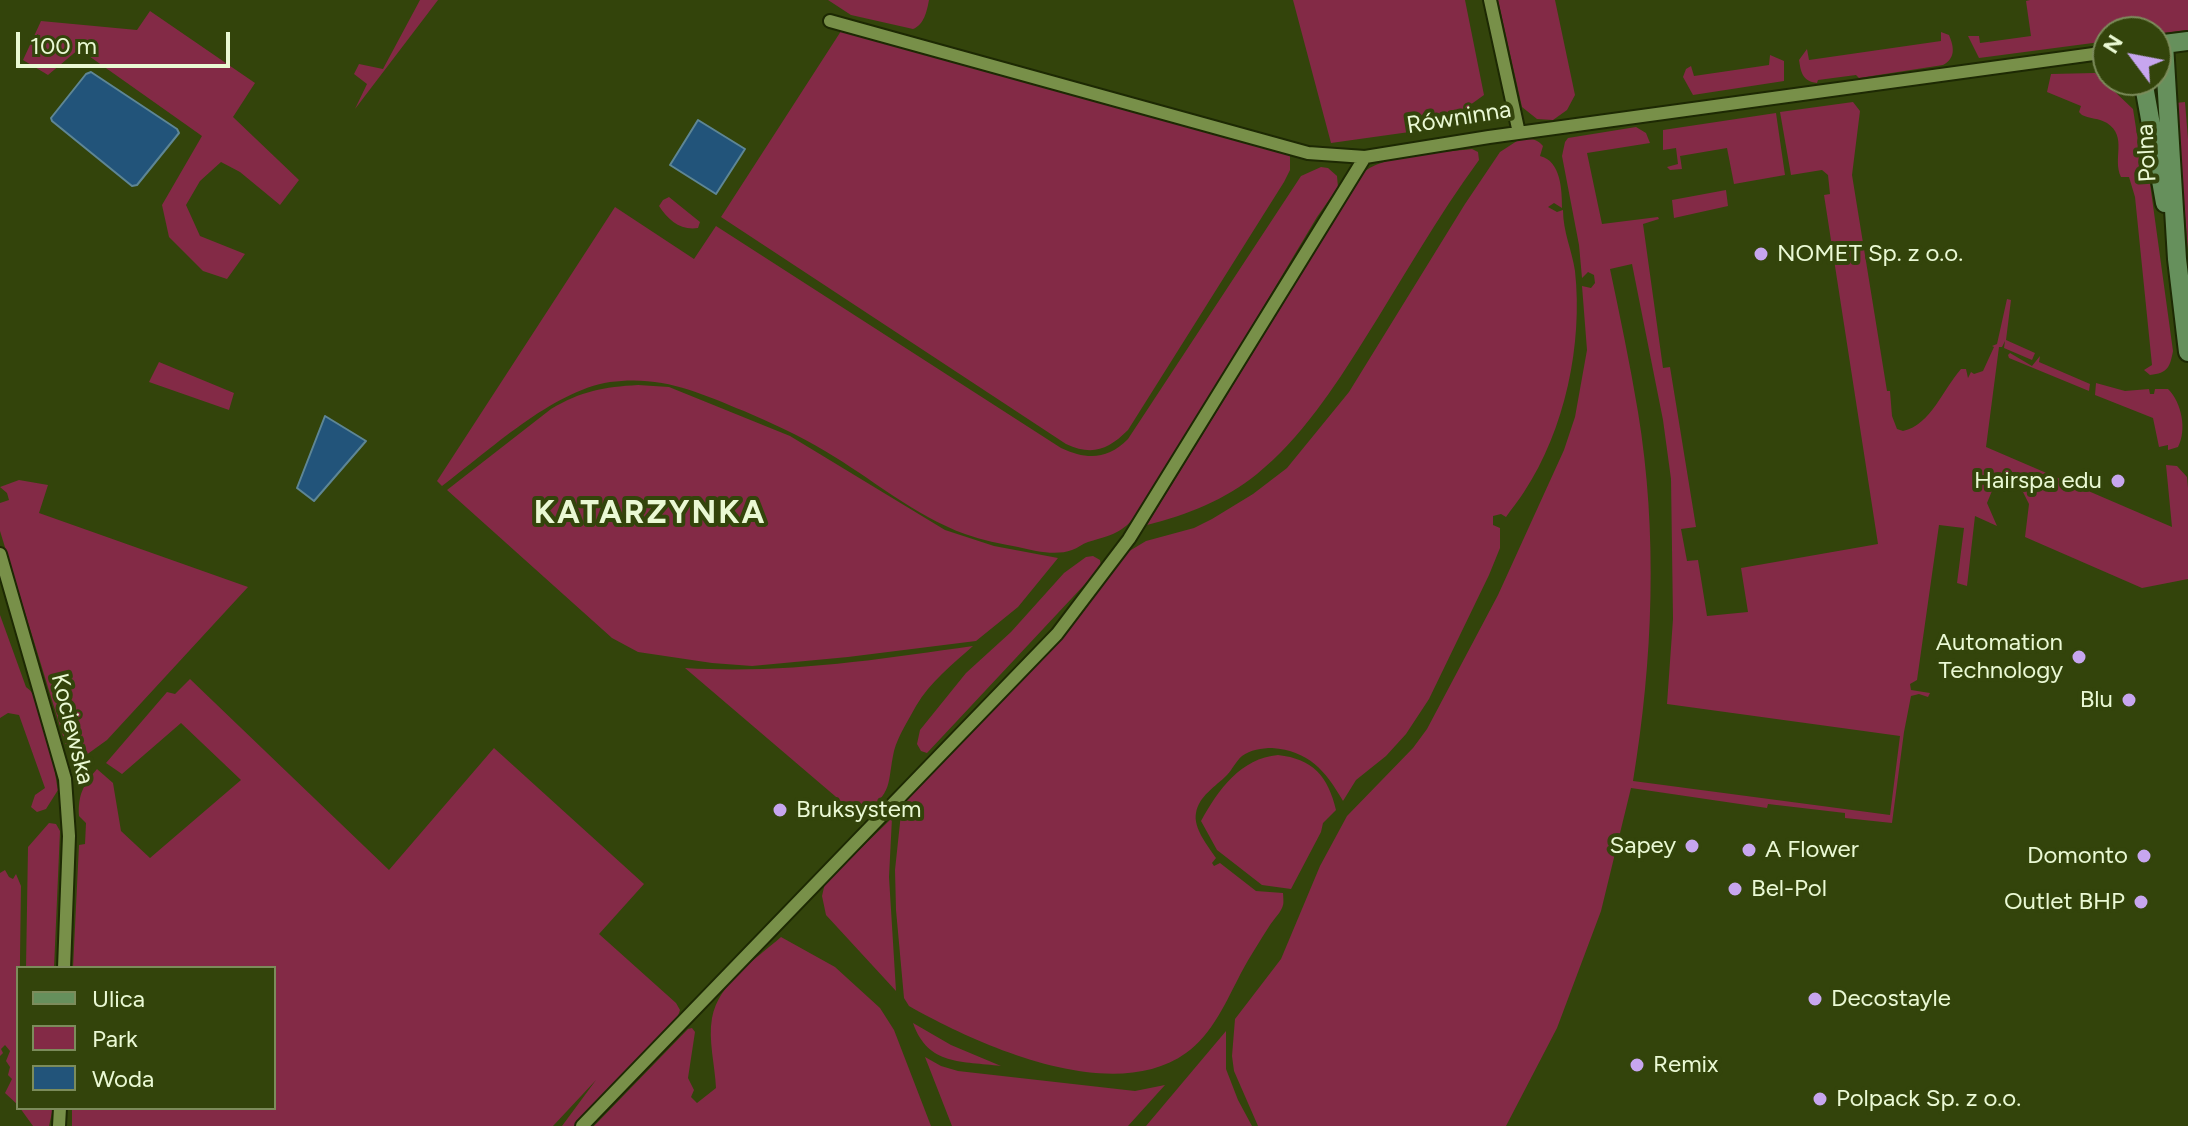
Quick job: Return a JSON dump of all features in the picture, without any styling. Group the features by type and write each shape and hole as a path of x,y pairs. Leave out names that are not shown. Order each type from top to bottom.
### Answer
{"street":[{"path":"1490,0 1519,133"},
{"name":"Równinna","path":"830,21 1308,153 1365,157 2092,54"},
{"name":"Polna","path":"2145,96 2177,259"},
{"name":"Polna","path":"2164,96 2188,352"},
{"path":"582,1126 1057,634 1129,539 1365,157"},
{"name":"Kociewska","path":"0,554 65,779 69,836 64,966"}],"green space":[{"path":"420,0 438,0 355,109 367,84 354,74 359,64 383,69"},
{"path":"828,0 929,0 922,21 913,29 851,15"},
{"path":"1293,0 1465,0 1484,95 1438,128 1331,143"},
{"path":"1498,0 1555,0 1575,95 1567,110 1553,120 1537,119 1522,107"},
{"path":"2188,0 2188,30 2172,32 2172,16 2092,16 2092,43 1979,58 1968,36 1979,36 1980,43 2031,36 2026,1"},
{"path":"150,11 255,83 233,117 299,180 280,205 240,172 221,162 200,181 186,205 200,236 245,254 227,279 203,271 169,237 162,205 202,136 79,49 48,75 23,60 41,21 137,30"},
{"path":"843,28 1282,151 1290,156 1290,170 1284,182 1128,430 1114,442 1092,450 1066,444 721,217"},
{"path":"1941,32 1949,35 1953,48 1952,56 1943,65 1859,78 1856,75 1818,80 1817,83 1805,78 1799,60 1807,49 1809,60 1941,41"},
{"path":"1770,55 1784,61 1784,81 1693,95 1683,77 1691,66 1694,76 1769,65"},
{"path":"2092,73 2092,96 2119,96 2133,109 2139,147 2145,147 2173,351 2171,361 2161,373 2150,375 2144,370 2152,365 2135,197 2129,177 2121,177 2117,135 2107,123 2082,115 2079,112 2081,106 2047,92 2051,74"},
{"path":"1853,102 1860,111 1852,175 1887,391 1890,391 1892,416 1897,429 1903,431 1921,422 1961,369 1966,369 1968,378 1971,372 1983,371 1992,346 1997,344 2007,299 2011,300 2006,340 2035,353 2032,360 2004,348 2005,341 1999,347 1986,447 2172,527 2166,465 2177,466 2187,477 2188,579 2142,588 2025,537 2029,504 2023,492 2006,484 1994,486 1987,503 1997,526 1975,516 1967,586 1957,583 1964,528 1939,525 1917,680 1910,684 1911,690 1930,693 1928,697 1919,694 1911,696 1892,823 1845,818 1845,813 1768,804 1767,808 1631,788 1601,911 1557,1028 1506,1126 1258,1126 1234,1071 1235,1019 1281,959 1320,866 1347,816 1413,748 1427,729 1498,595 1564,450 1575,417 1587,350 1582,286 1591,288 1595,283 1594,275 1588,272 1582,278 1562,156 1568,138 1636,127 1646,133 1650,143 1587,153 1602,224 1659,219 1643,224 1663,368 1670,367 1696,527 1681,529 1687,561 1698,560 1707,616 1748,612 1741,568 1878,544 1824,195 1830,194 1828,175 1822,170 1791,175 1780,112","holes":["1632,264 1663,420 1671,479 1673,619 1667,704 1900,736 1890,815 1633,781 1649,643 1648,504 1638,412 1610,269"]},
{"path":"2185,102 2188,139 2188,250 2175,103"},
{"path":"1776,113 1785,175 1734,184 1727,148 1680,156 1682,169 1670,170 1667,167 1678,164 1676,148 1663,150 1663,130"},
{"path":"1520,139 1541,143 1540,156 1556,170 1561,185 1562,208 1554,203 1548,207 1557,212 1563,210 1575,271 1577,299 1573,357 1560,414 1538,468 1522,495 1506,517 1501,514 1493,516 1493,525 1500,528 1500,548 1489,575 1429,699 1406,734 1386,756 1356,780 1343,801 1330,780 1306,758 1285,750 1256,750 1242,756 1200,802 1196,813 1197,825 1216,858 1212,863 1214,866 1220,863 1256,891 1283,893 1281,910 1204,1037 1186,1053 1156,1068 1121,1074 1084,1072 1007,1052 909,1006 904,998 896,910 895,870 902,804 1038,658 1126,553 1146,541 1194,528 1212,519 1287,468 1349,392 1500,152"},
{"path":"1472,149 1478,152 1479,160 1341,376 1288,445 1232,492 1191,511 1147,525 1365,171 1402,157"},
{"path":"1321,167 1328,168 1337,176 1338,187 1143,508 1119,531 1072,550 1059,553 1038,551 965,534 928,517 825,451 785,430 695,392 646,381 610,382 566,397 522,424 442,486 437,481 615,207 694,259 716,226 1061,448 1079,455 1096,456 1112,451 1128,439 1301,176"},
{"path":"1726,190 1728,206 1674,218 1672,200"},
{"path":"669,197 700,222 698,228 681,226 666,216 659,206"},
{"path":"2010,353 2032,366 2040,356 2039,362 2090,384 2089,391 2009,358"},
{"path":"159,362 234,393 229,410 149,382"},
{"path":"2096,383 2125,391 2149,389 2150,394 2154,394 2155,389 2168,389 2182,417 2178,447 2168,450 2168,445 2159,447 2153,418 2095,395"},
{"path":"638,385 669,387 790,436 945,530 994,546 1058,558 1018,607 976,641 752,666 638,652 612,638 447,490 551,409 593,391"},
{"path":"19,480 48,485 39,513 248,587 107,740 82,758 74,757 67,749 0,531 0,503 9,500 0,487"},
{"path":"1093,556 1100,560 1101,567 927,753 921,751 917,744 920,730 966,673 1011,632 1064,573 1086,557"},
{"path":"0,615 26,687 40,706 51,750 58,790 46,809 37,812 31,807 35,795 45,788 19,715 8,713 0,718"},
{"path":"973,646 922,697 896,745 884,793 862,814 849,808 685,668 794,667"},
{"path":"190,679 389,870 494,748 644,884 599,934 676,1003 680,1010 678,1016 574,1126 562,1126 596,1080 553,1126 72,1126 72,1110 276,1110 276,966 73,966 79,845 85,844 86,823 79,816 79,802 85,785 97,769 113,783 121,831 150,858 241,780 181,723 122,774 106,763 167,692 175,694"},
{"path":"1278,755 1301,760 1317,771 1333,798 1336,810 1323,823 1291,889 1262,885 1217,850 1201,821 1223,787 1242,769 1265,757"},
{"path":"892,818 889,877 896,991 826,915 822,896 825,883"},
{"path":"49,823 56,824 60,831 54,966 26,966 28,847"},
{"path":"5,870 13,879 16,874 21,886 20,966 16,966 16,1103 5,1093 12,1079 8,1075 10,1067 6,1061 10,1051 5,1045 0,1056 0,873"},
{"path":"781,937 835,967 880,1008 894,1030 931,1126 594,1126 688,1029 692,1028 695,1032 688,1078 694,1090 691,1097 697,1103 716,1088 711,1035 716,1005 730,982"},
{"path":"913,1023 951,1045 1001,1066 960,1062 937,1054 919,1037"},
{"path":"1226,1031 1226,1069 1252,1126 1146,1126"},
{"path":"925,1057 958,1071 1135,1091 1165,1085 1128,1126 952,1126"},
{"path":"21,1110 53,1110 49,1126 33,1126"}],"water":[{"path":"91,72 179,133 137,185 132,186 52,121 51,118 86,74"},
{"path":"698,120 745,149 716,194 670,165"},
{"path":"325,416 366,441 314,501 297,488"}],"place":[{"name":"NOMET Sp. z o.o.","path":"1761,254"},
{"name":"Hairspa edu","path":"2118,481"},
{"name":"Automation Technology","path":"2079,657"},
{"name":"Blu","path":"2129,700"},
{"name":"Bruksystem","path":"780,810"},
{"name":"Sapey","path":"1692,846"},
{"name":"A Flower","path":"1749,850"},
{"name":"Domonto","path":"2144,856"},
{"name":"Bel-Pol","path":"1735,889"},
{"name":"Outlet BHP","path":"2141,902"},
{"name":"Decostayle","path":"1815,999"},
{"name":"Remix","path":"1637,1065"},
{"name":"Polpack Sp. z o.o.","path":"1820,1099"}],"district":[{"name":"KATARZYNKA","path":"650,514"}]}
